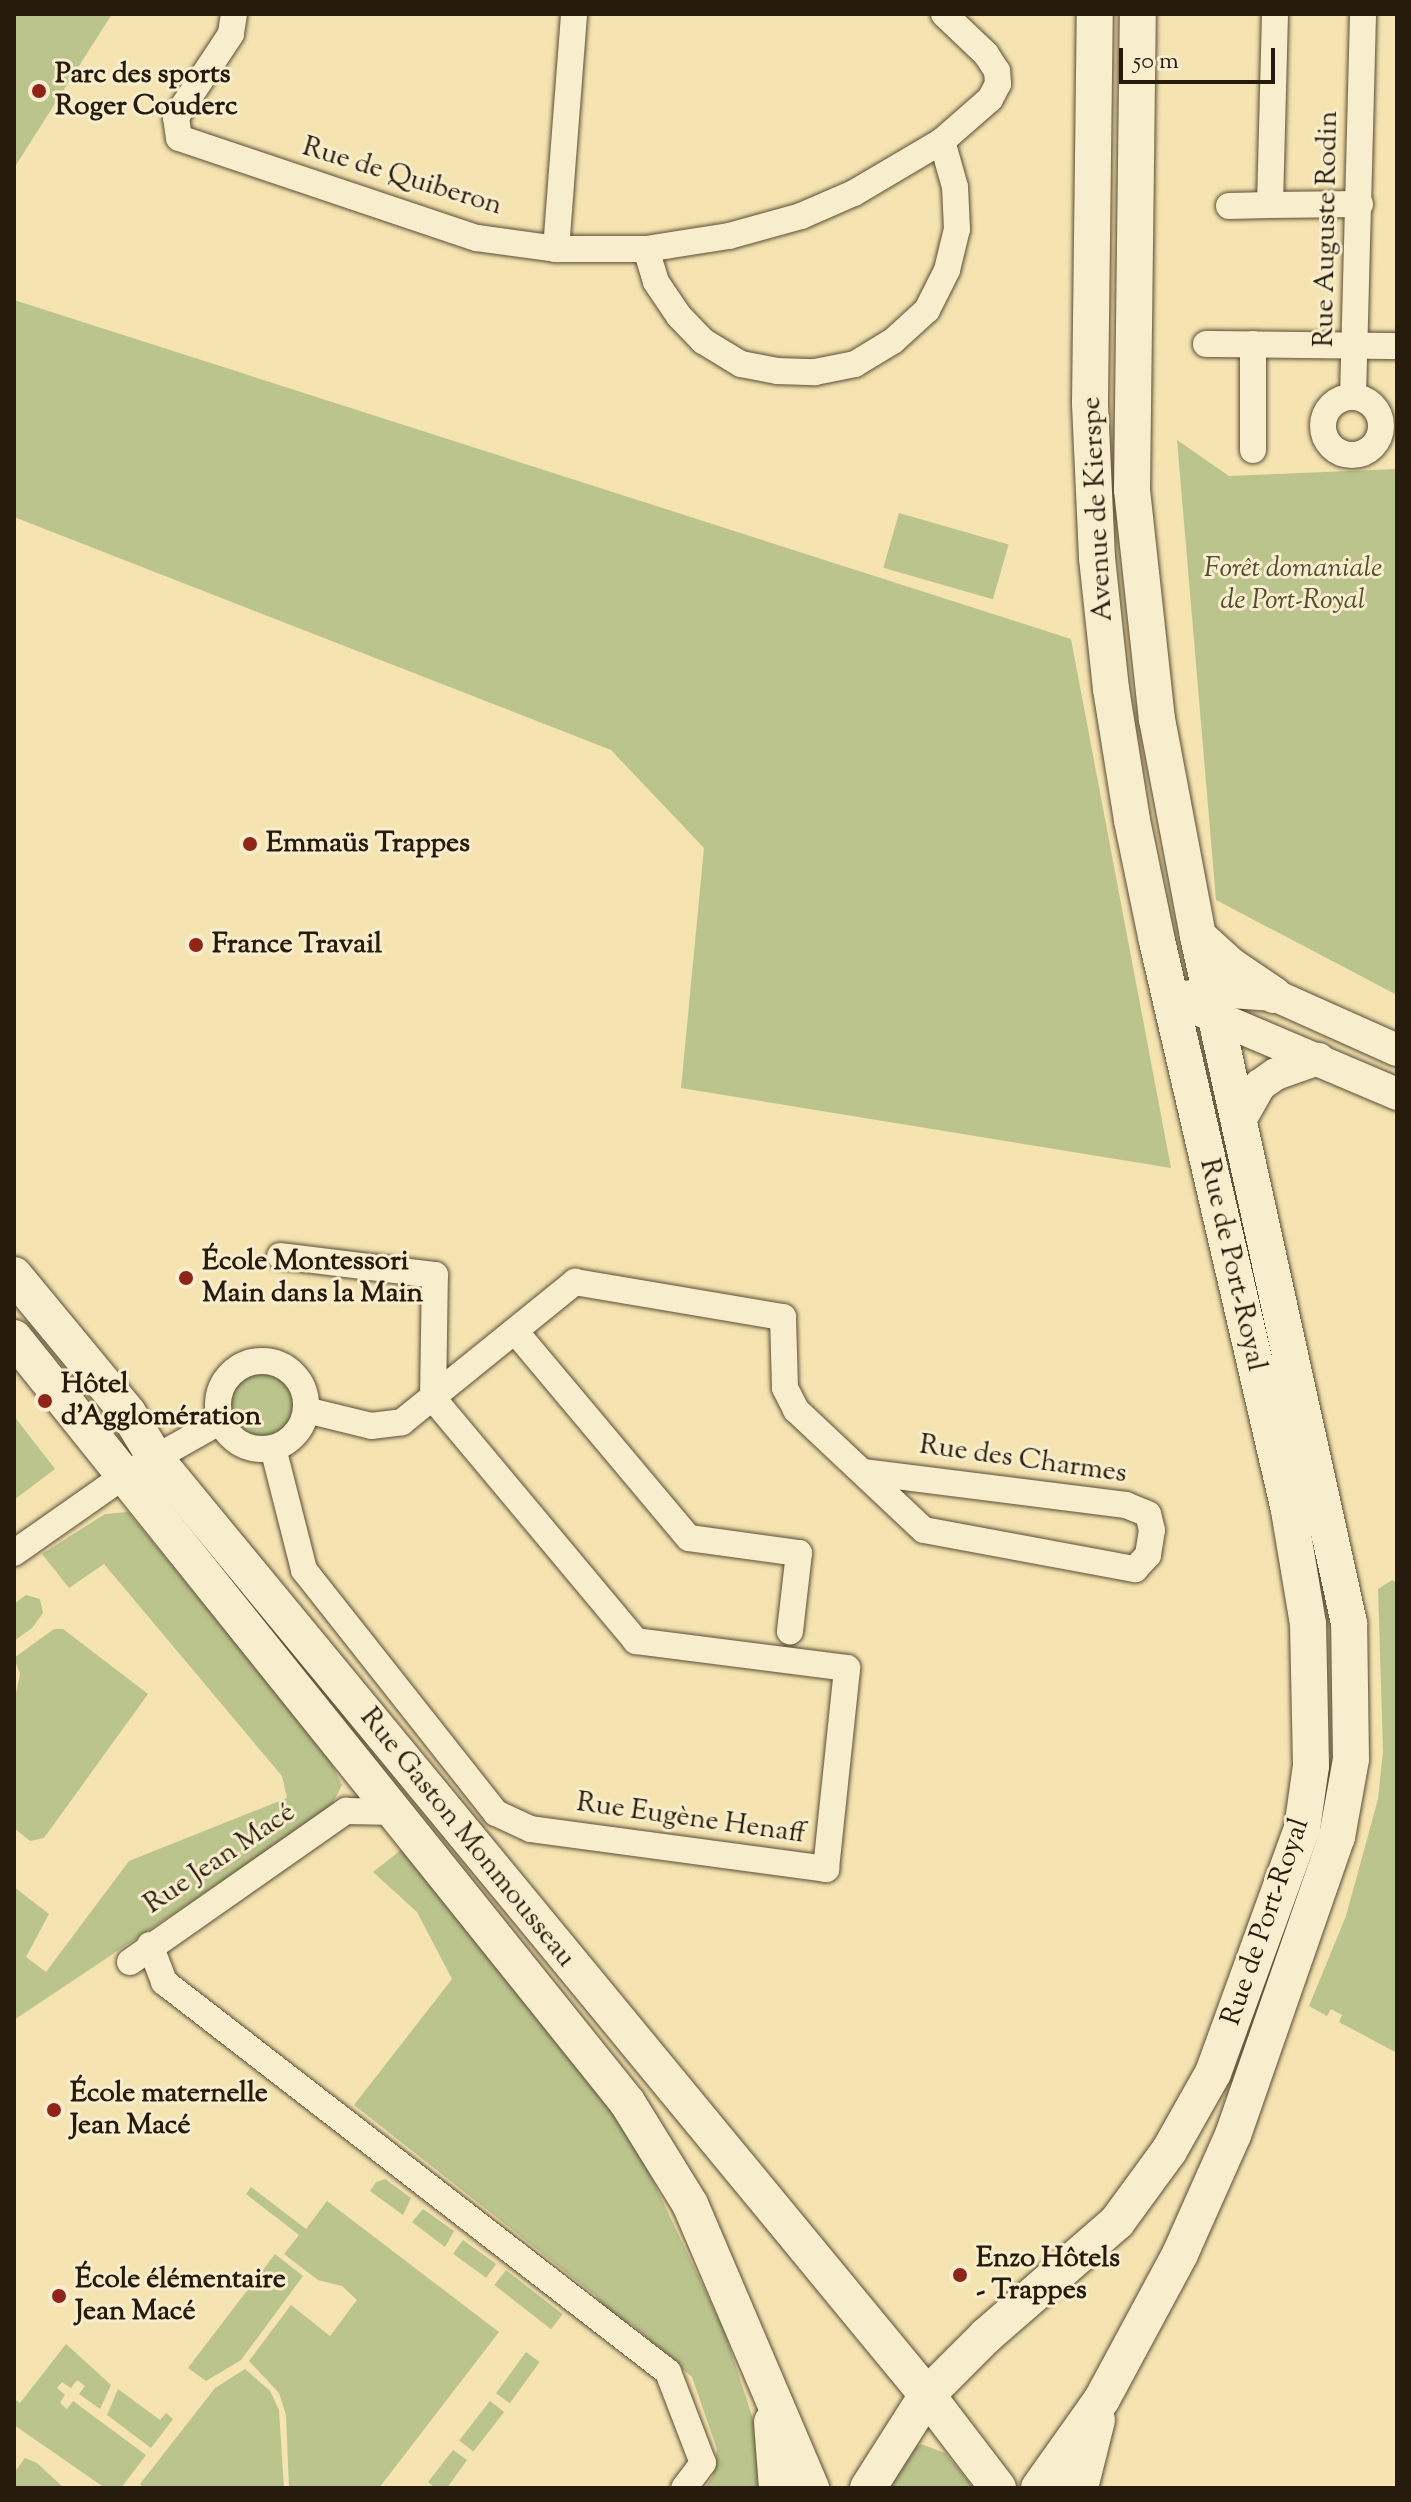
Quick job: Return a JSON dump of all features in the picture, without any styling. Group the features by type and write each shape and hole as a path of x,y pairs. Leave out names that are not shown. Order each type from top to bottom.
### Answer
{"main road":[{"name":"Avenue de Kierspe","path":"1095,14 1090,403 1097,558 1111,689 1132,820 1171,998"},
{"name":"Avenue de Kierspe","path":"1138,14 1132,490 1157,720 1213,1005"},
{"path":"1198,936 1231,966 1274,995"},
{"name":"Rue de Port-Royal","path":"868,2488 927,2395 987,2335 1117,2222 1169,2151 1213,2073 1302,1829 1311,1766 1306,1610 1286,1496 1171,998"},
{"name":"Rue de Port-Royal","path":"1039,2488 1102,2399 1180,2254 1233,2135 1337,1837 1351,1759 1349,1623 1213,1005"},
{"name":"Rue Gaston Monmousseau","path":"14,1275 128,1413 140,1466 360,1766 627,2102 690,2204 811,2488"},
{"name":"Rue Gaston Monmousseau","path":"14,1338 140,1466 927,2395 998,2488"},
{"path":"770,2397 777,2488"},
{"path":"1080,2488 1102,2399"}],"street":[{"name":"Rue de Quiberon","path":"234,14 231,34 176,117 179,138 477,238 556,249 646,249 729,236 801,216 854,193 942,141 990,99 998,84 997,71 986,54 944,14"},
{"path":"556,249 574,14"},
{"path":"1270,205 1275,14"},
{"name":"Rue Auguste Rodin","path":"1353,397 1357,347 1363,14"},
{"path":"646,249 656,282 679,316 703,341 741,364 777,371 815,372 855,364 893,341 927,310 947,270 957,229 955,187 942,141"},
{"path":"1229,206 1360,204"},
{"path":"1206,344 1397,346"},
{"path":"1253,344 1253,450"},
{"path":"1213,1005 1274,995 1397,1050"},
{"path":"1171,998 1213,1005 1318,1059 1397,1094"},
{"path":"1239,1122 1260,1085 1276,1074 1318,1059"},
{"path":"280,1256 435,1275 433,1398"},
{"name":"Rue des Charmes","path":"306,1410 371,1426 402,1422 575,1282 783,1317 785,1388 796,1410 924,1530 1135,1569 1148,1555 1152,1530 1148,1514 1126,1505 863,1472"},
{"path":"515,1331 689,1538 799,1553 790,1631"},
{"path":"267,1361 292,1373 305,1396 306,1410 296,1434 273,1448 248,1447 236,1441 221,1421 218,1406 227,1378 252,1362 267,1361"},
{"name":"Rue Eugène Henaff","path":"273,1448 304,1570 496,1813 531,1829 826,1869 847,1668 636,1641 433,1398"},
{"path":"14,1553 140,1466 221,1421"},
{"path":"360,1766 346,1811 397,1812"},
{"name":"Rue Jean Macé","path":"346,1811 140,1954 164,1982 668,2372 703,2463 684,2488"}],"green space":[{"name":"Parc des sports Roger Couderc","path":"14,14 112,14 14,168"},
{"path":"14,300 1071,639 1171,1168 681,1088 704,848 611,750 14,517"},
{"name":"Forêt domaniale de Port-Royal","path":"1177,440 1229,476 1397,469 1397,995 1216,900"},
{"path":"899,513 1009,544 993,599 883,568"},
{"path":"270,1371 291,1386 297,1405 295,1418 287,1429 270,1439 256,1439 239,1429 231,1418 229,1398 239,1381 250,1373"},
{"path":"14,1416 55,1469 14,1500"},
{"path":"128,1512 327,1754 342,1785 330,1809 14,2020 14,1887 49,1914 26,1957 46,1972 129,1861 287,1798 282,1776 104,1564 69,1588 42,1554 105,1514"},
{"path":"1392,1580 1397,1583 1397,2053 1339,2022 1342,2015 1331,2009 1327,2016 1309,2006 1346,1916 1378,1799 1383,1751 1378,1589"},
{"path":"26,1595 40,1599 43,1613 32,1628 14,1641 14,1604"},
{"path":"54,1629 63,1629 148,1694 44,1838 30,1841 14,1828 14,1703 20,1674 14,1658"},
{"path":"406,1846 633,2139 724,2330 754,2422 759,2488 705,2488 713,2476 717,2449 692,2377 630,2323 621,2328 596,2296 354,2105 452,1979 417,1912 373,1872"},
{"path":"385,2179 411,2198 403,2215 370,2191 376,2182"},
{"path":"251,2187 306,2229 327,2201 499,2332 379,2488 289,2488 286,2415 279,2393 249,2361 291,2305 330,2336 357,2300 342,2286 318,2280 284,2254 299,2235 246,2194"},
{"path":"423,2209 454,2231 445,2247 412,2222"},
{"path":"463,2240 496,2264 486,2278 453,2254"},
{"path":"275,2254 303,2276 241,2360 206,2381 188,2368"},
{"path":"506,2270 563,2314 551,2329 494,2285"},
{"path":"66,2344 111,2385 100,2409 79,2394 85,2386 77,2380 71,2388 62,2382 57,2388 65,2395 60,2403 67,2409 73,2401 146,2455 121,2488 105,2488 14,2425 14,2399 20,2403"},
{"path":"526,2352 540,2362 510,2403 496,2393"},
{"path":"245,2369 270,2391 279,2410 284,2488 144,2488 140,2484 215,2388"},
{"path":"118,2389 160,2420 166,2413 173,2419 151,2448 107,2415"},
{"path":"490,2401 504,2412 473,2451 459,2440"},
{"path":"921,2444 945,2453 974,2488 880,2488 906,2452"},
{"path":"453,2450 467,2460 447,2488 435,2488 428,2482"},
{"path":"25,2458 37,2463 64,2488 14,2488 14,2473"}],"place":[{"name":"Parc des sports Roger Couderc","path":"39,91"},
{"name":"Emmaüs Trappes","path":"250,844"},
{"name":"France Travail","path":"196,945"},
{"name":"École Montessori Main dans la Main","path":"186,1278"},
{"name":"Hôtel d'Agglomération","path":"45,1401"},
{"name":"École maternelle Jean Macé","path":"54,2110"},
{"name":"Enzo Hôtels - Trappes","path":"960,2275"},
{"name":"École élémentaire Jean Macé","path":"59,2296"}]}
